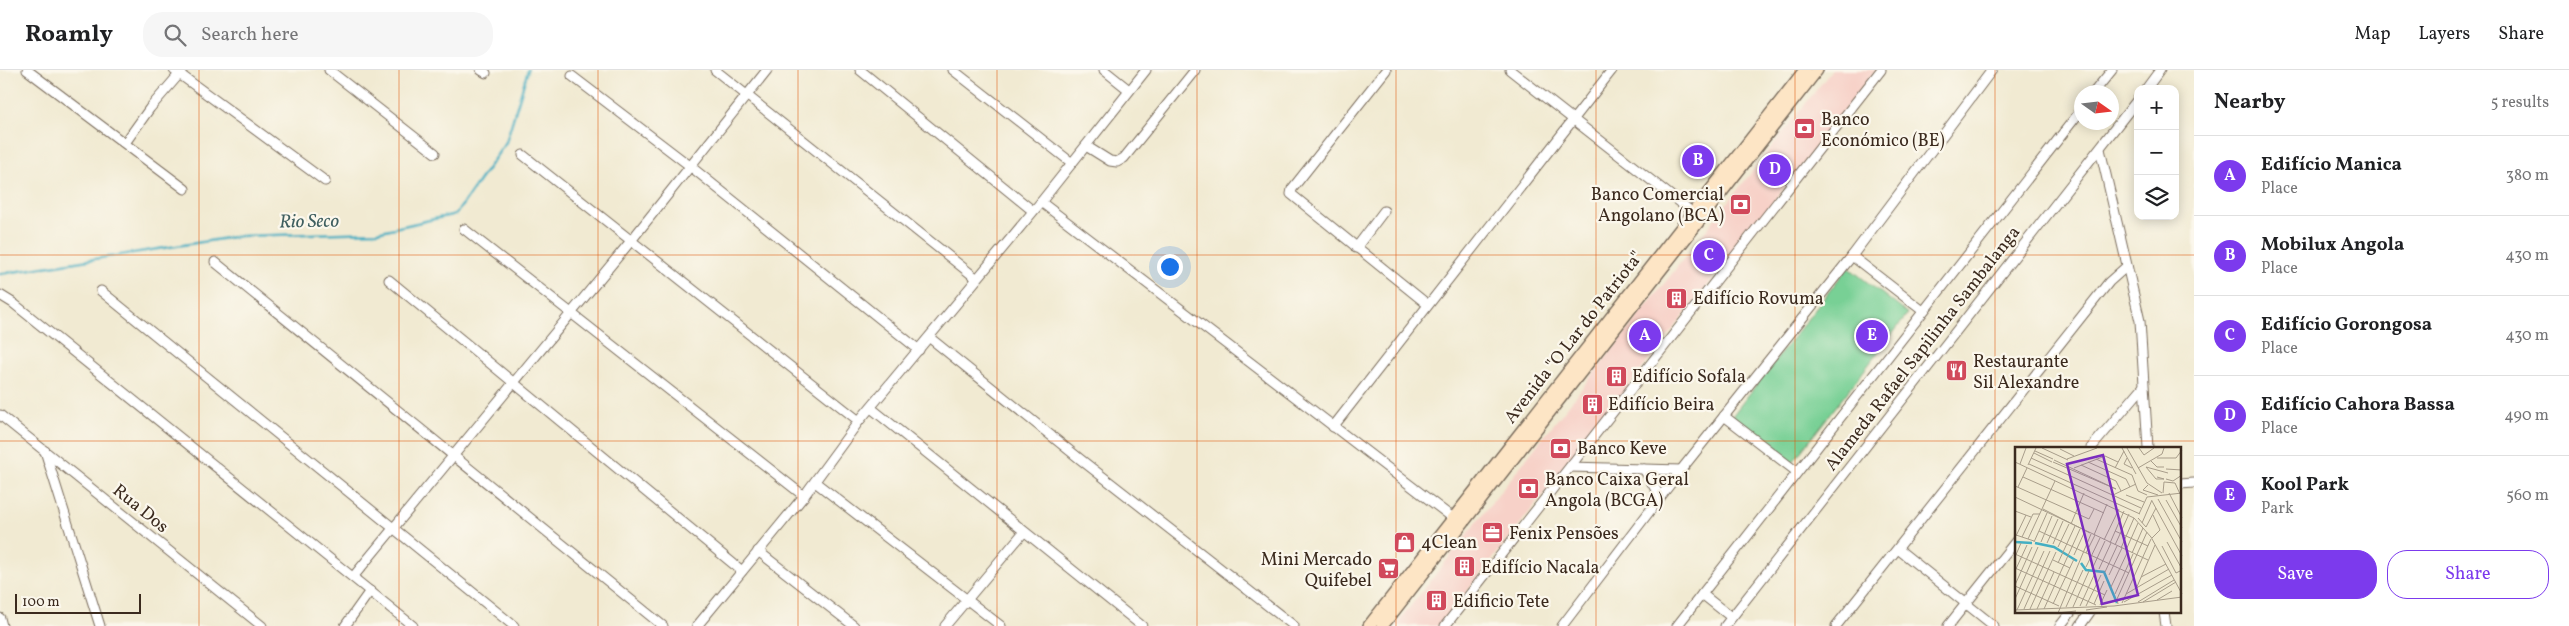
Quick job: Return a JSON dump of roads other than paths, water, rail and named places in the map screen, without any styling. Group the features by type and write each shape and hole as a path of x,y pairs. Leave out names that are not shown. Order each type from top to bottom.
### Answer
{"main road":[{"name":"Avenida \"O Lar do Patriota\"","path":"1369,626 1805,70"},
{"name":"Avenida \"O Lar do Patriota\"","path":"1382,626 1817,70"}],"street":[{"path":"27,70 185,188"},
{"path":"329,70 436,154"},
{"path":"715,70 976,278"},
{"path":"352,577 451,455 630,242 767,70"},
{"path":"860,70 1033,211"},
{"path":"953,70 1072,163"},
{"path":"1104,70 1129,90"},
{"path":"710,626 700,623 804,496 859,422 930,338 976,278 1041,202 1146,70"},
{"path":"1086,146 1110,161 1117,162 1124,158 1195,70"},
{"path":"1386,70 1292,189 1291,194 1427,304"},
{"path":"1510,70 1693,212"},
{"path":"1333,427 1427,304 1612,70"},
{"path":"1445,626 1881,70"},
{"path":"1564,625 1681,470 1852,256 1992,70"},
{"path":"2100,85 2112,70"},
{"path":"2149,85 2160,70"},
{"path":"125,143 179,71 325,181"},
{"path":"572,76 690,166 919,350"},
{"name":"Alameda Rafael Sapilinha Sambalanga","path":"1724,626 2134,104"},
{"name":"Alameda Rafael Sapilinha Sambalanga","path":"1677,626 2074,119"},
{"path":"2100,149 2140,321 2148,447"},
{"path":"523,155 630,242 859,422"},
{"path":"1041,202 1452,518"},
{"path":"1356,248 1384,211"},
{"path":"464,229 804,496"},
{"path":"1852,256 1923,311"},
{"path":"216,262 663,626"},
{"path":"1836,626 2110,282 2127,266"},
{"path":"389,280 742,571"},
{"path":"101,291 514,626"},
{"path":"0,295 413,626"},
{"path":"930,338 1080,459 1294,626"},
{"path":"2092,447 2143,387"},
{"path":"871,408 1142,626"},
{"name":"Rua Dos","path":"0,415 262,626"},
{"path":"1724,416 1797,472"},
{"path":"45,451 102,625"},
{"path":"1570,467 1681,470"},
{"path":"1644,469 1660,497"},
{"path":"815,482 1001,626"},
{"path":"945,626 1023,532"},
{"path":"1948,626 2015,542"},
{"path":"1898,548 1994,626"},
{"path":"758,551 854,626"},
{"path":"346,626 370,591"},
{"path":"1702,594 1731,617"},
{"path":"2060,626 2069,614"},
{"path":"2080,626 2089,614"},
{"path":"0,618 2,626"}],"waterway":[{"name":"Rio Seco","path":"0,274 240,236 377,232 456,214 506,142 528,70"}],"place":[{"name":"Banco Económico (BE)","path":"1805,129"},
{"name":"Mobilux Angola","path":"1698,161"},
{"name":"Edifício Cahora Bassa","path":"1775,170"},
{"name":"Banco Comercial Angolano (BCA)","path":"1740,204"},
{"name":"Edifício Gorongosa","path":"1709,256"},
{"name":"Edifício Rovuma","path":"1677,298"},
{"name":"Edifício Manica","path":"1645,336"},
{"name":"Kool Park","path":"1872,336"},
{"name":"Restaurante Sil Alexandre","path":"1957,371"},
{"name":"Edifício Sofala","path":"1616,376"},
{"name":"Edifício Beira","path":"1592,404"},
{"name":"Banco Keve","path":"1561,448"},
{"name":"Banco Caixa Geral Angola (BCGA)","path":"1529,489"},
{"name":"Fenix Pensões","path":"1493,533"},
{"name":"4Clean","path":"1405,542"},
{"name":"Edifício Nacala","path":"1465,567"},
{"name":"Mini Mercado Quifebel","path":"1388,569"},
{"name":"Edificio Tete","path":"1437,601"}]}
